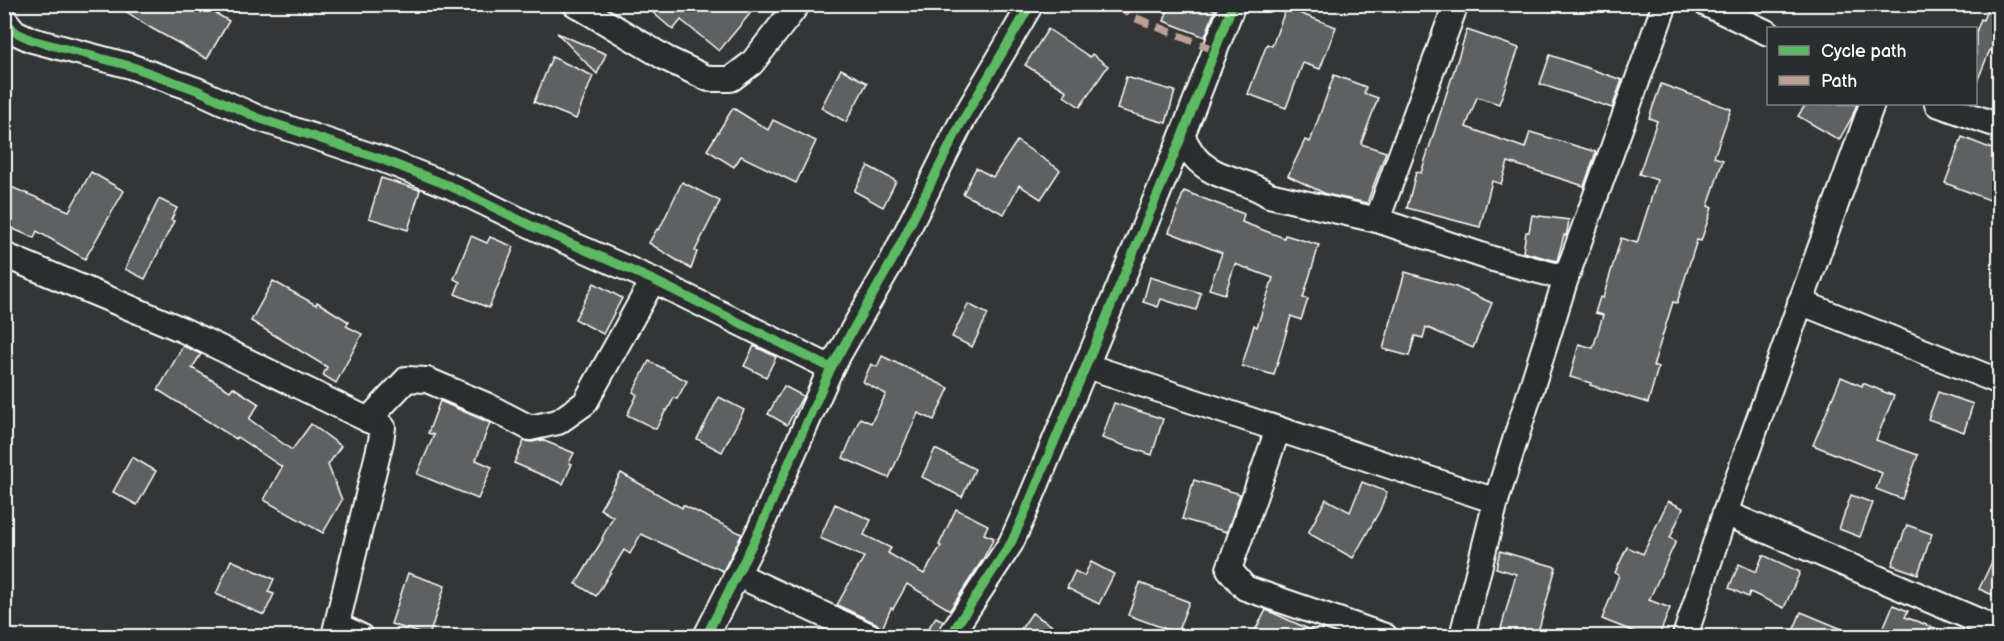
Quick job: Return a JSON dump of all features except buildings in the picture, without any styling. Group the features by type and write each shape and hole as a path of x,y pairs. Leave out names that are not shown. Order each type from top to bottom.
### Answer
{"street":[{"path":"575,4 667,59 709,79 731,80 752,63 798,4"},
{"path":"706,636 738,575 831,368 892,261 960,125 1030,4"},
{"path":"950,636 1011,543 1088,366 1233,4"},
{"path":"1377,220 1455,4"},
{"path":"1462,636 1496,501 1566,278 1665,4"},
{"path":"1706,4 1767,33"},
{"path":"4,19 15,32 32,40 130,66 196,90 258,118 381,159 450,186 538,229 653,280 831,368"},
{"path":"1685,636 1725,513 1872,105"},
{"path":"1940,105 2000,126"},
{"path":"1182,136 1200,163 1214,172 1258,187 1282,200 1302,201 1377,220 1493,259 1566,278"},
{"path":"4,255 183,330 383,427 336,631 360,636"},
{"path":"368,420 407,379 427,380 486,405 530,428 558,422 585,403 653,280"},
{"path":"1800,302 2000,382"},
{"path":"1088,366 1496,501"},
{"path":"1278,429 1229,569 1245,588 1385,636"},
{"path":"1725,513 2000,630"},
{"path":"738,575 870,636"}],"marked path":[{"path":"1118,4 1133,17 1215,50"}],"cycle path":[{"path":"706,636 758,533 831,368 892,261 960,125 1031,4"},
{"path":"950,636 1011,543 1025,512 1182,136 1233,4"},
{"path":"4,19 15,32 32,40 130,66 197,90 258,118 381,159 450,186 538,229 653,280 831,368"}]}
